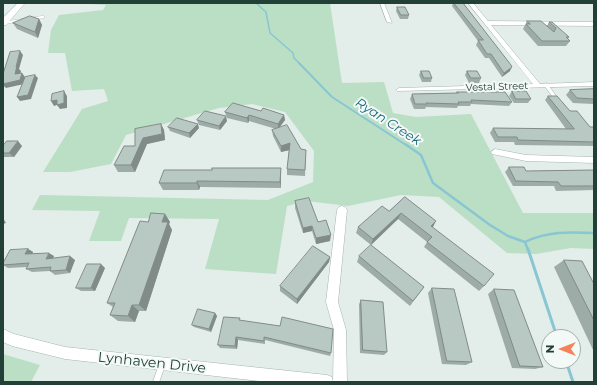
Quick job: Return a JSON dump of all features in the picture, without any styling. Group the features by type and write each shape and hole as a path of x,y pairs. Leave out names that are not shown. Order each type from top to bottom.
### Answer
{"main road":[{"path":"3,23 22,3"}],"street":[{"path":"382,3 390,22"},
{"path":"470,3 538,86"},
{"path":"486,23 540,25 594,24"},
{"name":"Vestal Street","path":"400,90 594,84"},
{"path":"495,152 526,158 594,160"},
{"path":"340,382 340,330 332,302 342,210"},
{"name":"Lynhaven Drive","path":"3,335 12,340 65,353 162,365 327,382"}],"lane":[{"path":"3,23 43,17"},
{"path":"546,85 558,102"},
{"path":"156,382 162,365"}],"green space":[{"path":"330,3 342,83 384,82 393,113 416,117 471,114 523,213 594,213 594,249 571,248 536,254 507,253 439,197 401,195 348,206 307,201 287,206 276,274 205,269 219,219 129,218 121,241 89,241 100,211 32,210 40,195 268,200 313,182 314,151 285,112 252,104 219,108 126,135 111,164 70,172 43,172 82,109 108,101 104,89 72,91 65,53 48,53 51,30 59,15 103,10 106,5 89,4"},
{"path":"3,354 40,365 31,382 3,382"}],"building":[{"path":"454,3 463,3 512,67 504,73 491,54 487,54 478,40 483,40"},
{"path":"397,7 405,7 409,15 401,15"},
{"path":"30,16 39,19 35,32 13,23"},
{"path":"527,21 541,21 554,32 556,28 549,22 552,22 569,37 566,37 570,41 542,41 526,24 530,24"},
{"path":"20,51 15,74 22,73 20,80 3,84 3,74 10,52"},
{"path":"421,71 429,71 432,78 424,78"},
{"path":"467,71 477,71 481,78 471,78"},
{"path":"35,75 28,95 17,97 25,77"},
{"path":"594,89 594,99 577,98 570,90"},
{"path":"64,91 64,103 57,105 57,100 51,101 52,94"},
{"path":"512,91 526,91 531,99 516,99"},
{"path":"457,92 505,92 512,102 471,100 472,102 458,102 459,104 415,104 412,94 458,93"},
{"path":"548,96 557,96 570,111 577,111 590,127 594,127 594,142 518,140 517,137 498,137 493,128 574,129"},
{"path":"233,103 261,111 263,108 284,115 278,124 249,115 247,118 225,112"},
{"path":"205,111 226,116 219,126 197,120"},
{"path":"177,118 198,124 189,133 168,127"},
{"path":"161,124 162,134 143,138 131,165 114,165 124,146 135,146 135,129"},
{"path":"287,125 301,149 306,150 305,170 287,169 290,143 281,146 272,130"},
{"path":"7,141 18,141 9,153 3,153 3,146"},
{"path":"509,167 524,167 526,171 594,170 594,186 561,186 558,182 516,181"},
{"path":"212,168 281,168 280,182 197,181 197,183 159,183 164,170 212,170"},
{"path":"405,197 436,221 431,226 494,274 484,286 427,242 432,237 401,213 373,239 358,227 382,206 389,211"},
{"path":"309,198 318,222 326,220 331,235 316,238 312,226 303,228 295,201"},
{"path":"151,213 165,214 162,222 168,222 139,305 132,305 128,316 110,315 115,303 107,303 140,221 148,222"},
{"path":"371,245 424,287 413,301 359,256"},
{"path":"313,246 330,257 297,299 280,286"},
{"path":"28,249 25,254 49,253 46,259 70,256 66,270 50,271 51,267 26,269 29,263 3,265 10,250"},
{"path":"564,260 582,261 594,284 594,320"},
{"path":"87,264 101,264 91,288 76,288"},
{"path":"432,288 454,289 472,362 447,361"},
{"path":"494,289 514,290 541,362 541,367 520,366"},
{"path":"361,300 383,302 387,352 363,350"},
{"path":"198,309 215,313 209,329 192,325"},
{"path":"224,317 240,318 239,320 280,326 282,317 333,329 331,353 264,337 264,341 236,337 235,346 218,345"}],"waterway":[{"name":"Ryan Creek","path":"256,3 266,12 270,33 293,53 294,58 299,63"},
{"name":"Ryan Creek","path":"299,63 332,97 406,145"},
{"name":"Ryan Creek","path":"405,144 421,155 433,183 490,225 508,236 525,242"},
{"name":"Ryan Creek","path":"525,242 533,238 550,234 594,233"},
{"path":"525,242 528,250"},
{"path":"528,249 554,329"},
{"path":"569,369 573,382"}]}
